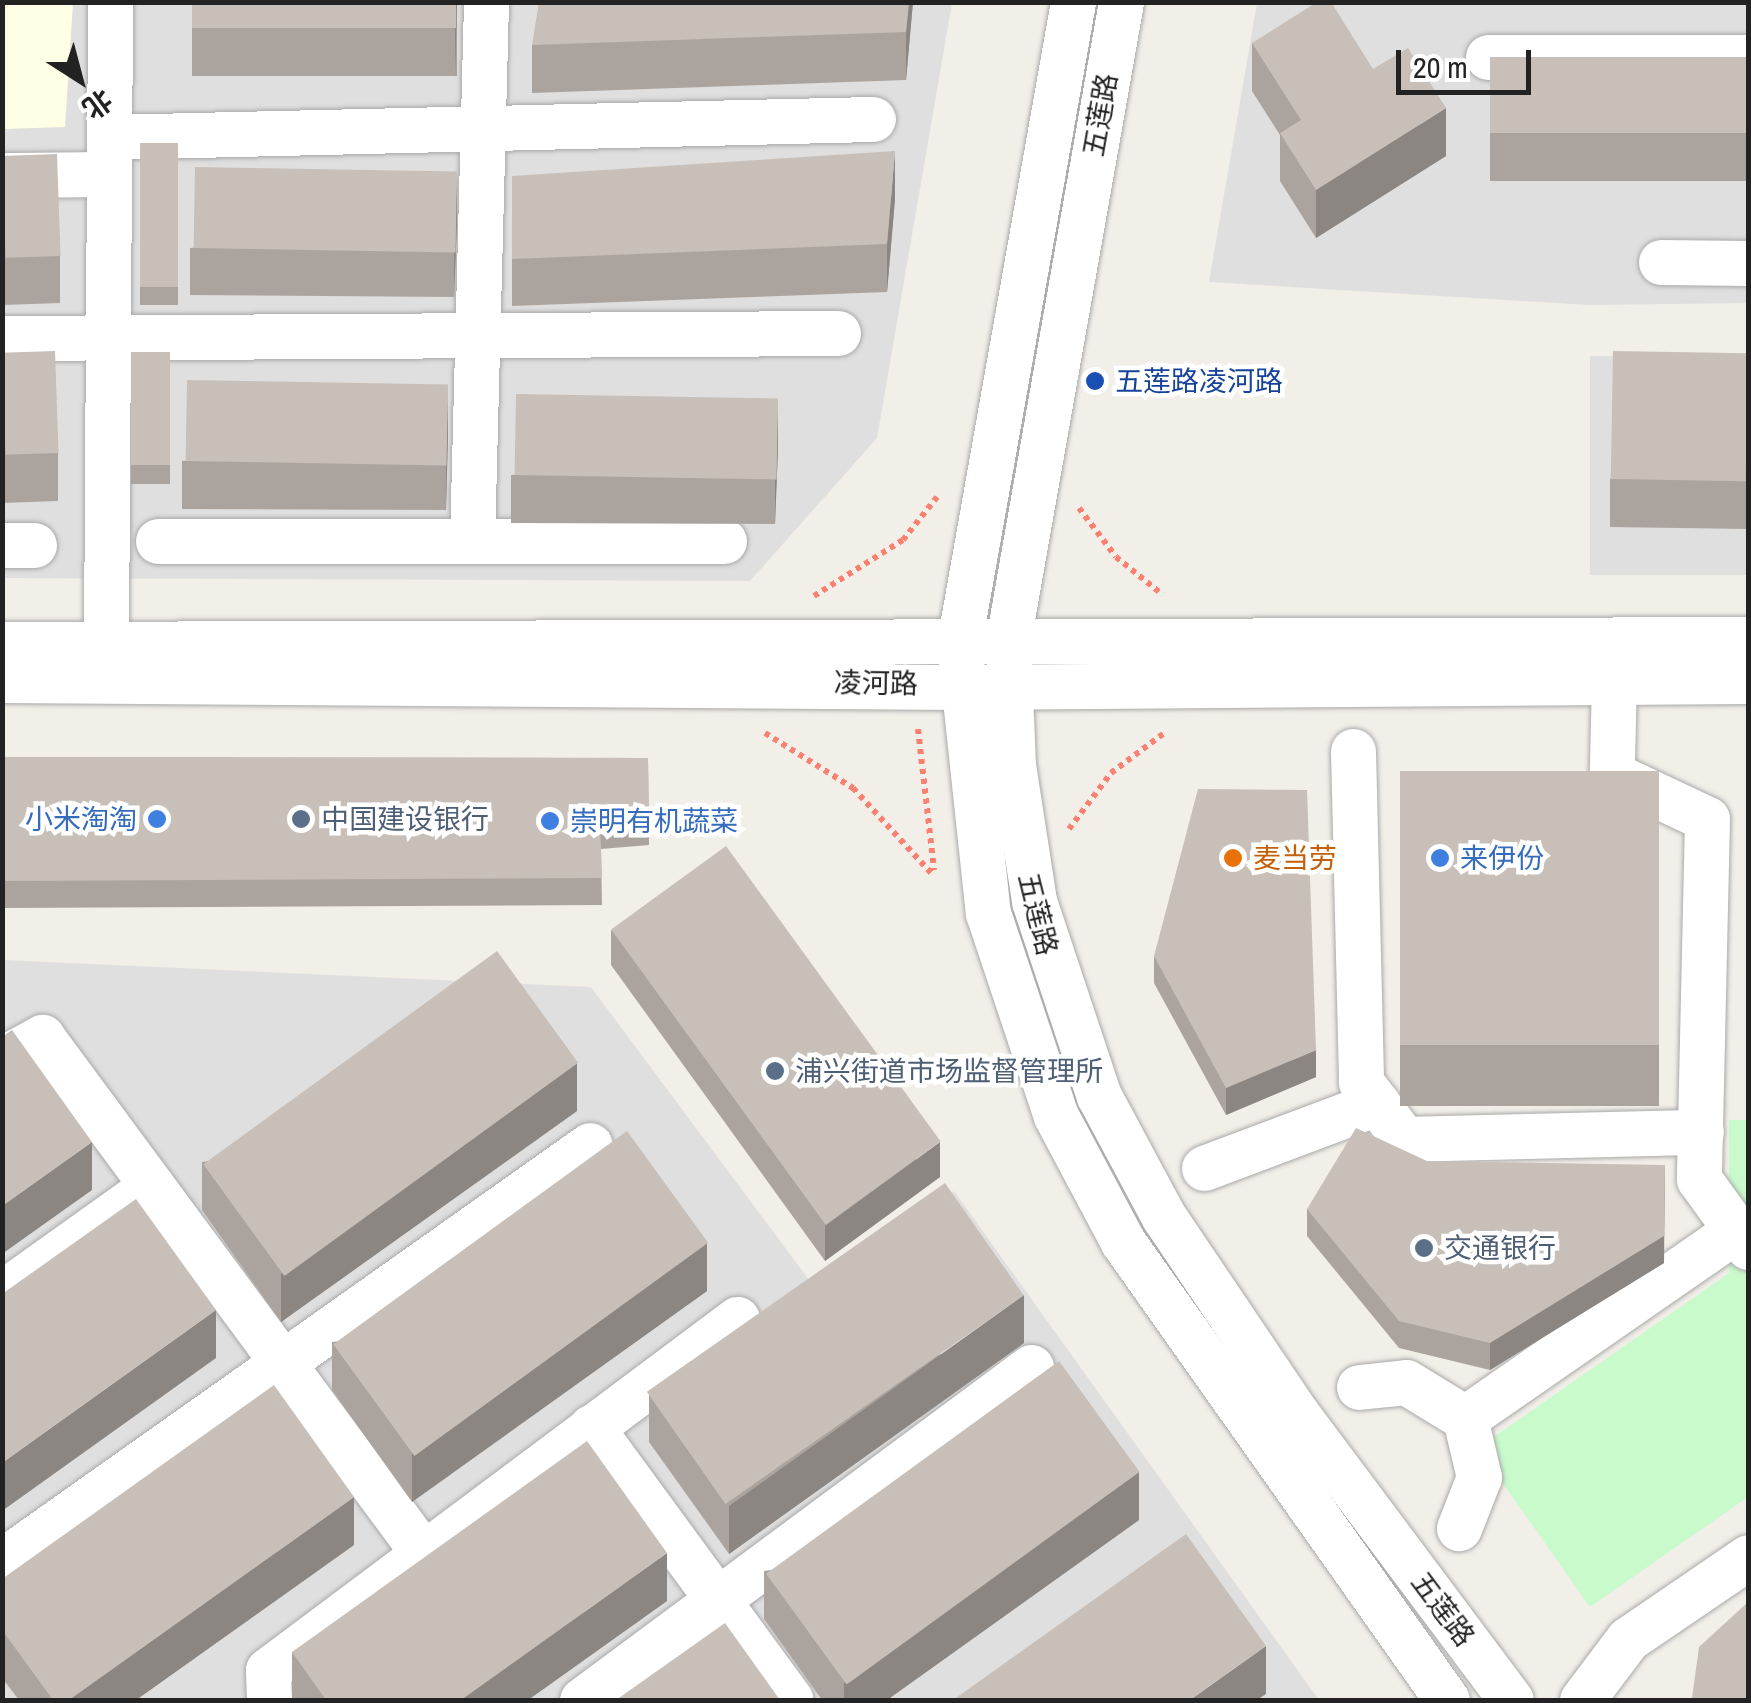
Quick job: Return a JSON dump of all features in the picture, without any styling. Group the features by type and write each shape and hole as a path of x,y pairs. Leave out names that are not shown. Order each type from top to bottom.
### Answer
{"street":[{"path":"106,644 110,2"},
{"path":"472,541 486,2"},
{"name":"五莲路","path":"1073,2 959,642 960,687 988,913 1056,1116 1163,1304 1447,1700"},
{"name":"五莲路","path":"1121,2 1008,640 1009,686 1034,902 1099,1096 1202,1277 1512,1700"},
{"path":"1488,56 1748,57"},
{"path":"2,176 108,155 482,128 874,119"},
{"path":"1660,262 1748,262"},
{"path":"2,338 838,333"},
{"path":"158,541 724,541"},
{"name":"凌河路","path":"2,644 1748,639"},
{"name":"凌河路","path":"2,680 960,687 1748,680"},
{"path":"1465,1418 1742,1239 1700,1179 1707,820 1611,794 1614,682"},
{"path":"1353,750 1361,1082 1404,1139 1701,1132"},
{"path":"2,1059 42,1037 423,1553"},
{"path":"1204,1168 1377,1103"},
{"path":"2,1561 590,1145"},
{"path":"2,1293 152,1186"},
{"path":"269,1700 268,1670 737,1318"},
{"path":"582,1700 1031,1367"},
{"path":"1359,1388 1406,1382 1465,1418 1479,1477 1459,1528"},
{"path":"591,1428 791,1700"},
{"path":"1582,1700 1628,1639 1748,1556"}],"path":[{"path":"807,600 902,540 936,497"},
{"path":"1071,516 1074,499 1116,558 1180,608"},
{"path":"751,725 853,788 936,877"},
{"path":"1058,814 1059,848 1084,801 1138,748 1175,726"}],"shaded area":[{"path":"2,3 73,3 65,127 3,129"},
{"path":"3,3 952,3 877,438 750,581 3,578"},
{"path":"1257,3 1748,3 1748,303 1589,305 1209,282"},
{"path":"1590,356 1748,356 1748,575 1590,575"},
{"path":"3,960 591,987 815,1288 954,1191 1319,1700 3,1700"}],"green space":[{"path":"1729,1120 1748,1120 1748,1497 1590,1607 1478,1448 1729,1273"}],"building":[{"path":"192,2 456,2 456,28 192,28"},
{"path":"539,2 909,2 906,32 532,45"},
{"path":"1317,2 1331,2 1373,69 1408,48 1446,108 1316,190 1280,133 1301,120 1252,43"},
{"path":"1490,57 1748,57 1748,133 1490,133"},
{"path":"140,143 178,143 178,287 140,287"},
{"path":"895,151 887,244 512,259 512,176"},
{"path":"57,154 61,256 6,258 2,156"},
{"path":"195,167 457,172 456,253 194,248"},
{"path":"55,351 59,453 6,455 2,353"},
{"path":"1613,351 1748,353 1746,481 1611,479"},
{"path":"131,352 170,352 170,465 131,465"},
{"path":"187,380 448,385 447,466 186,461"},
{"path":"516,394 778,399 777,480 515,475"},
{"path":"2,757 648,758 649,818 600,822 602,878 2,881"},
{"path":"1400,771 1659,771 1659,1045 1400,1045"},
{"path":"1198,789 1307,790 1316,1050 1226,1088 1154,956"},
{"name":"浦兴街道市场监督管理所","path":"726,846 941,1141 826,1225 611,929"},
{"path":"497,951 578,1063 284,1276 203,1164"},
{"path":"12,1030 92,1142 2,1206 2,1037"},
{"path":"1356,1128 1427,1161 1665,1165 1664,1236 1490,1343 1399,1321 1307,1209"},
{"path":"627,1131 708,1243 414,1456 333,1344"},
{"path":"945,1183 1024,1295 725,1504 647,1392"},
{"path":"136,1199 216,1310 2,1463 2,1294"},
{"path":"1059,1361 1140,1472 847,1685 766,1574"},
{"path":"274,1385 354,1497 69,1700 53,1700 2,1630 2,1579"},
{"path":"587,1441 667,1553 461,1700 326,1700 292,1652"},
{"path":"1186,1534 1266,1646 1190,1700 953,1700"},
{"path":"1748,1602 1748,1700 1694,1700 1699,1647"},
{"path":"725,1623 780,1700 616,1700"}],"place":[{"name":"五莲路凌河路","path":"1095,381"},
{"name":"小米淘淘","path":"157,819"},
{"name":"中国建设银行","path":"301,819"},
{"name":"崇明有机蔬菜","path":"550,821"},
{"name":"麦当劳","path":"1233,858"},
{"name":"来伊份","path":"1440,858"},
{"name":"浦兴街道市场监督管理所","path":"775,1071"},
{"name":"交通银行","path":"1424,1248"}]}
